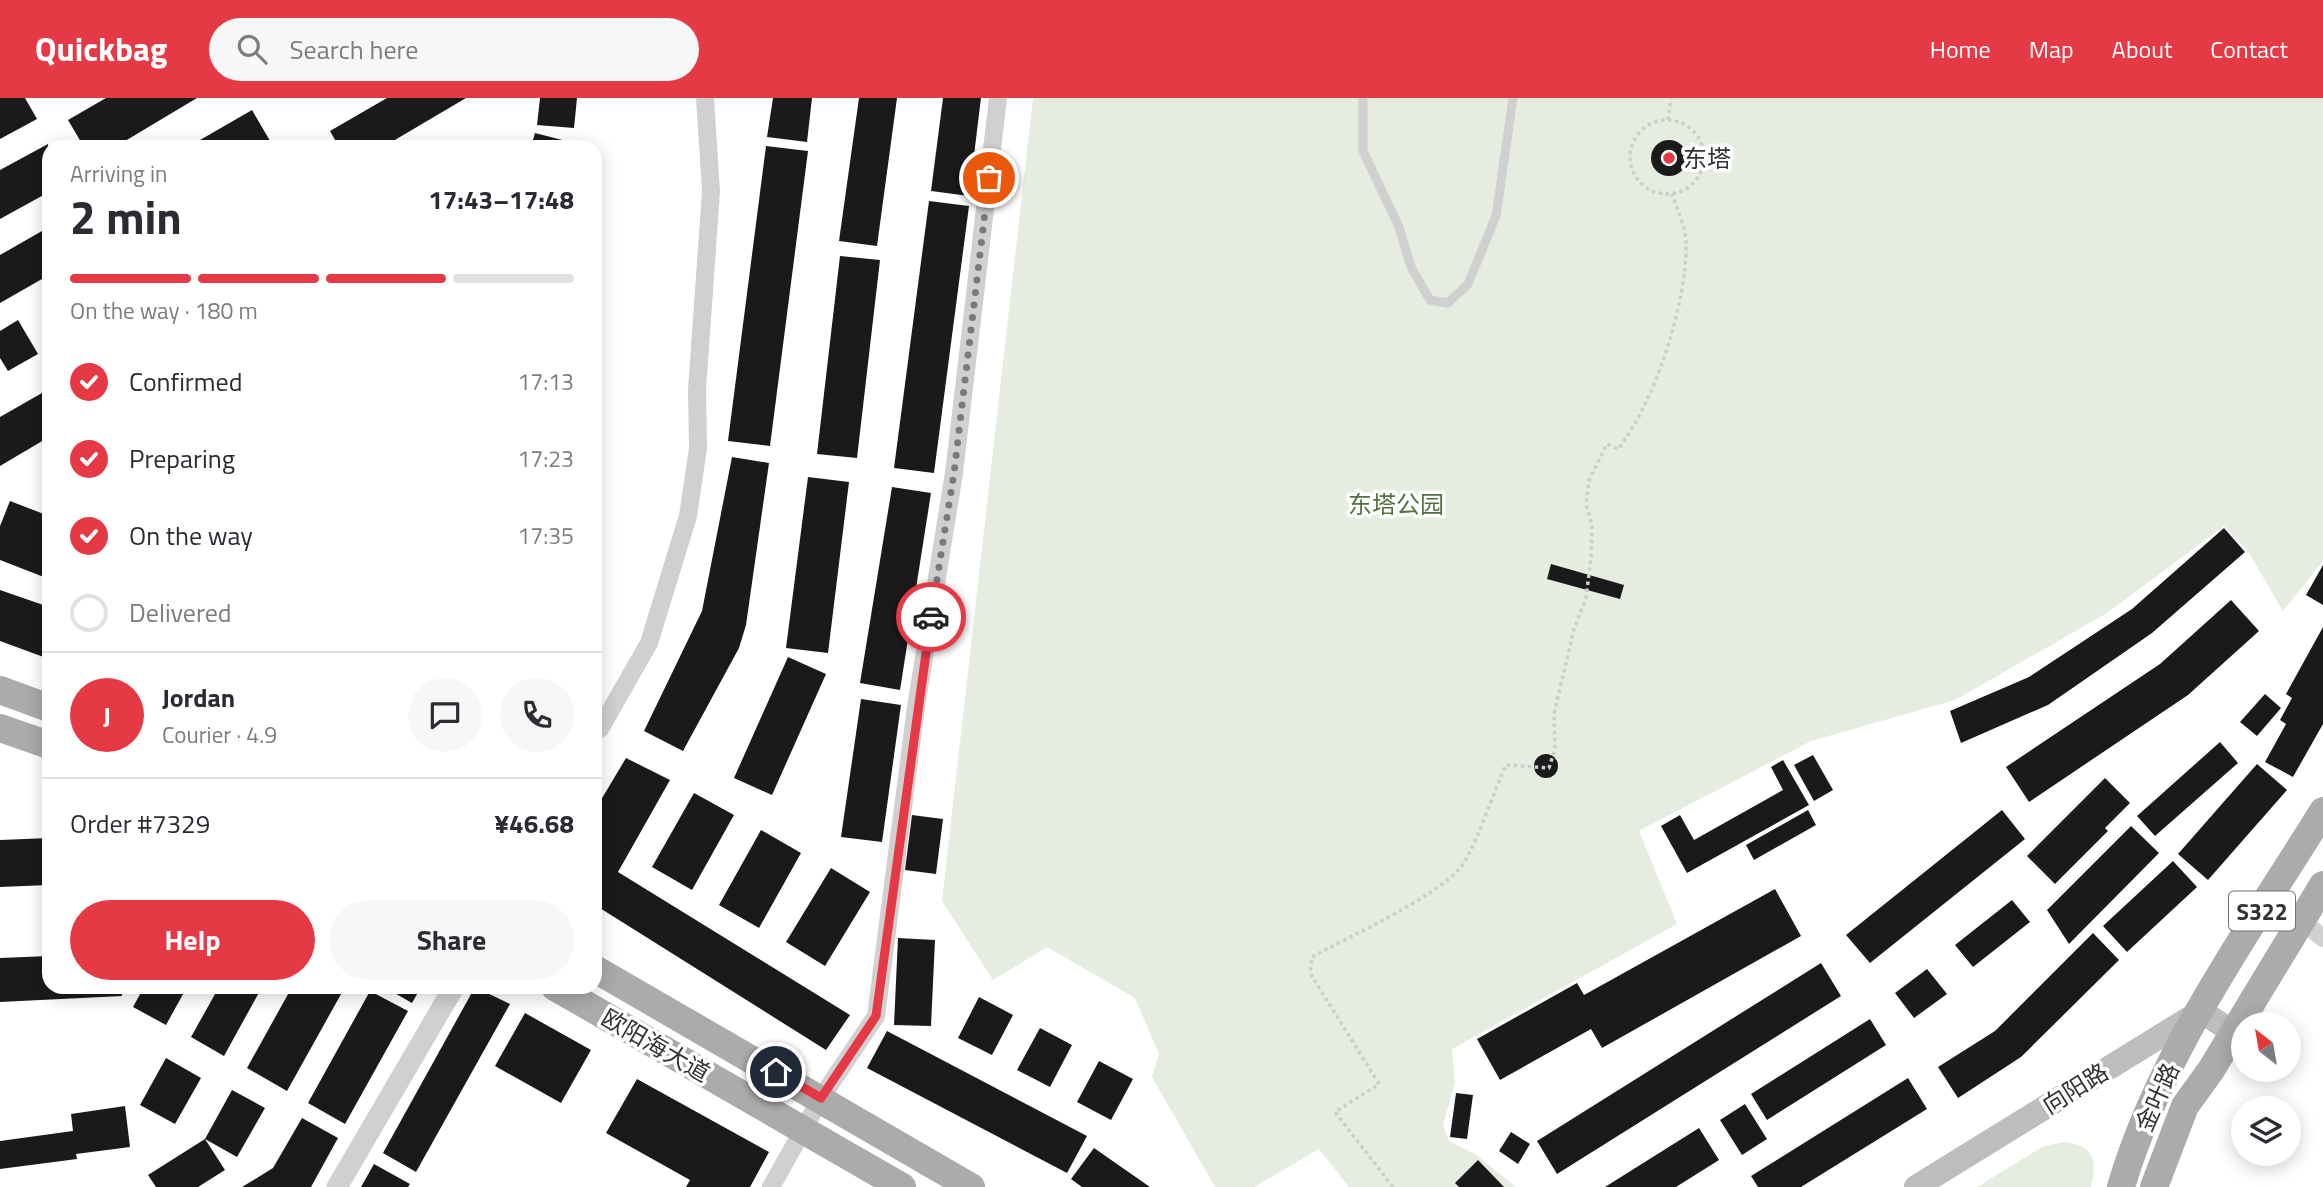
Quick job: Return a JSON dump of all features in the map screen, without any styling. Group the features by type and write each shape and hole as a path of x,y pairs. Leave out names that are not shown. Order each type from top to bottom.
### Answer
{"main road":[{"path":"0,690 42,705"},
{"path":"0,728 42,743"},
{"name":"S322","path":"2201,1010 2323,811"},
{"name":"S322","path":"2250,1012 2312,929 2323,885"},
{"name":"欧阳海大道","path":"602,973 971,1187"},
{"name":"欧阳海大道","path":"567,994 902,1187"},
{"path":"2201,1010 2231,1031"},
{"name":"向阳路","path":"1916,1187 2201,1010"},
{"name":"金叶路","path":"2122,1187 2157,1093 2201,1010"},
{"name":"金叶路","path":"2154,1187 2185,1106 2231,1037"}],"street":[{"path":"602,726 649,643 688,516 698,448 697,390 711,191 705,98"},
{"path":"771,1187 821,1098 876,1016 914,721 954,473 998,98"},
{"path":"337,1187 450,994"}],"lane":[{"path":"1363,98 1363,151 1399,227 1411,267 1430,300 1448,303 1468,284 1496,216 1513,98"}],"path":[{"path":"1668,120 1671,98"},
{"path":"1668,120 1691,128 1703,149 1701,173 1694,183 1672,194 1660,194 1638,182 1629,159 1636,136 1656,121 1668,120"},
{"path":"1393,1187 1335,1111 1379,1084 1310,973 1312,957 1407,905 1447,880 1462,867 1506,765 1549,768 1555,749 1554,714 1574,629 1586,598 1592,526 1586,504 1589,480 1608,444 1618,449 1632,432 1676,326 1684,287 1686,238 1672,194"}],"green space":[{"name":"东塔公园","path":"1033,98 2323,98 2323,561 2283,611 2249,553 2224,526 2107,613 1955,700 1811,741 1639,831 1677,924 1452,1049 1455,1083 1443,1125 1449,1141 1475,1154 1516,1187 1349,1187 1319,1149 1254,1187 1215,1187 1152,1077 1159,1054 1135,998 1047,947 993,980 942,901"},
{"path":"2063,1142 2081,1146 2091,1155 2094,1168 2091,1187 1977,1187 2042,1147"}],"building":[{"path":"0,98 25,98 37,119 0,139"},
{"path":"106,98 197,98 127,140 80,140 68,120"},
{"path":"387,98 466,98 395,140 335,140 330,131"},
{"path":"540,98 577,98 574,128 537,125"},
{"path":"773,98 812,98 807,142 767,137"},
{"path":"859,98 897,98 877,246 839,241"},
{"path":"943,98 981,98 969,196 931,191"},
{"path":"252,110 270,140 200,140"},
{"path":"535,133 562,140 533,140"},
{"path":"1669,140 1681,146 1687,158 1681,170 1669,176 1657,170 1651,158 1657,146"},
{"path":"766,146 808,151 770,446 728,441"},
{"path":"42,147 42,196 0,219 0,170"},
{"path":"929,201 969,206 934,473 894,468"},
{"path":"42,231 42,279 0,303 0,255"},
{"path":"840,256 880,260 857,458 817,454"},
{"path":"18,320 38,354 8,371 0,358 0,331"},
{"path":"42,393 42,441 0,466 0,417"},
{"path":"732,457 769,463 746,625 739,648 683,751 644,731 702,611"},
{"path":"808,477 849,482 828,653 786,648"},
{"path":"892,487 931,493 900,690 860,683"},
{"path":"10,501 42,513 42,576 0,560 0,526"},
{"path":"2224,528 2245,552 2152,633 2048,705 1961,743 1950,711 2029,677 2132,609"},
{"path":"1551,564 1624,585 1620,599 1547,579"},
{"path":"2323,565 2323,605 2306,595"},
{"path":"0,590 42,605 42,656 0,641"},
{"path":"2231,600 2259,631 2188,695 2029,802 2006,767 2160,664"},
{"path":"2323,627 2323,724 2293,777 2265,762 2286,724 2280,720 2292,698 2286,694"},
{"path":"788,657 826,674 772,795 734,778"},
{"path":"2265,694 2281,708 2257,736 2240,722"},
{"path":"861,699 901,705 882,842 841,837"},
{"path":"2220,742 2238,763 2155,836 2137,816"},
{"path":"1546,754 1555,757 1558,766 1555,775 1546,778 1537,775 1534,766 1537,757"},
{"path":"1813,755 1833,790 1814,801 1794,765"},
{"path":"626,758 670,780 618,872 850,1015 826,1050 602,909 602,798"},
{"path":"1783,760 1809,805 1687,873 1661,826 1680,815 1694,840 1783,790 1771,767"},
{"path":"2257,764 2287,790 2208,880 2178,854"},
{"path":"2105,778 2130,803 2105,828 2108,831 2055,884 2027,856"},
{"path":"694,793 734,815 692,890 652,867"},
{"path":"1808,810 1816,825 1754,860 1746,845"},
{"path":"2002,810 2025,839 1870,963 1846,935"},
{"path":"912,815 943,819 936,874 905,870"},
{"path":"2131,826 2159,853 2069,944 2047,910"},
{"path":"761,830 801,853 759,928 719,905"},
{"path":"42,838 42,885 0,887 0,840"},
{"path":"2173,861 2197,887 2127,952 2103,926"},
{"path":"831,868 870,892 825,966 786,942"},
{"path":"1775,889 1801,936 1602,1048 1591,1029 1500,1080 1477,1039 1577,983 1584,995"},
{"path":"2012,900 2030,922 1973,967 1955,945"},
{"path":"2093,933 2119,960 2021,1057 1958,1098 1938,1067 1995,1031"},
{"path":"898,938 935,940 931,1026 894,1025"},
{"path":"42,956 42,994 122,996 0,1002 0,958"},
{"path":"1821,963 1841,996 1557,1174 1537,1141"},
{"path":"1927,969 1947,994 1914,1018 1895,993"},
{"path":"140,994 183,994 166,1025 133,1007"},
{"path":"215,994 258,994 224,1056 191,1037"},
{"path":"288,994 341,994 287,1091 247,1068"},
{"path":"368,994 376,994 408,1011 345,1124 308,1103"},
{"path":"396,994 417,994 412,1003"},
{"path":"471,994 489,994 510,1004 416,1172 383,1153"},
{"path":"979,997 1013,1015 992,1055 958,1038"},
{"path":"525,1013 591,1050 561,1103 495,1066"},
{"path":"1870,1019 1886,1045 1767,1120 1751,1094"},
{"path":"1040,1028 1072,1045 1050,1087 1017,1070"},
{"path":"887,1031 1087,1136 1067,1173 867,1068"},
{"path":"166,1058 201,1078 175,1124 140,1105"},
{"path":"1099,1061 1133,1079 1111,1120 1077,1102"},
{"path":"1908,1078 1927,1109 1801,1187 1758,1187 1751,1176"},
{"path":"637,1079 769,1152 750,1187 686,1187 690,1180 606,1133"},
{"path":"232,1090 265,1108 237,1157 205,1139"},
{"path":"1456,1093 1473,1095 1467,1139 1450,1137"},
{"path":"1745,1104 1767,1139 1742,1155 1720,1120"},
{"path":"125,1106 130,1147 76,1154 77,1159 0,1169 0,1141 73,1131 71,1114"},
{"path":"302,1118 338,1138 311,1187 242,1187 273,1168"},
{"path":"1699,1128 1719,1160 1676,1187 1605,1187"},
{"path":"1511,1132 1530,1144 1518,1164 1499,1151"},
{"path":"205,1139 225,1170 198,1187 156,1187 148,1175"},
{"path":"1094,1148 1150,1187 1082,1187 1071,1179"},
{"path":"1478,1160 1504,1187 1459,1187 1455,1183"},
{"path":"374,1164 410,1184 408,1187 361,1187"}],"way so far":[{"path":"931,617 954,473 989,178"}],"place":[{"name":"东塔","path":"1669,158"}],"route":[{"path":"776,1072 821,1098 876,1016 916,707 931,617"}]}
